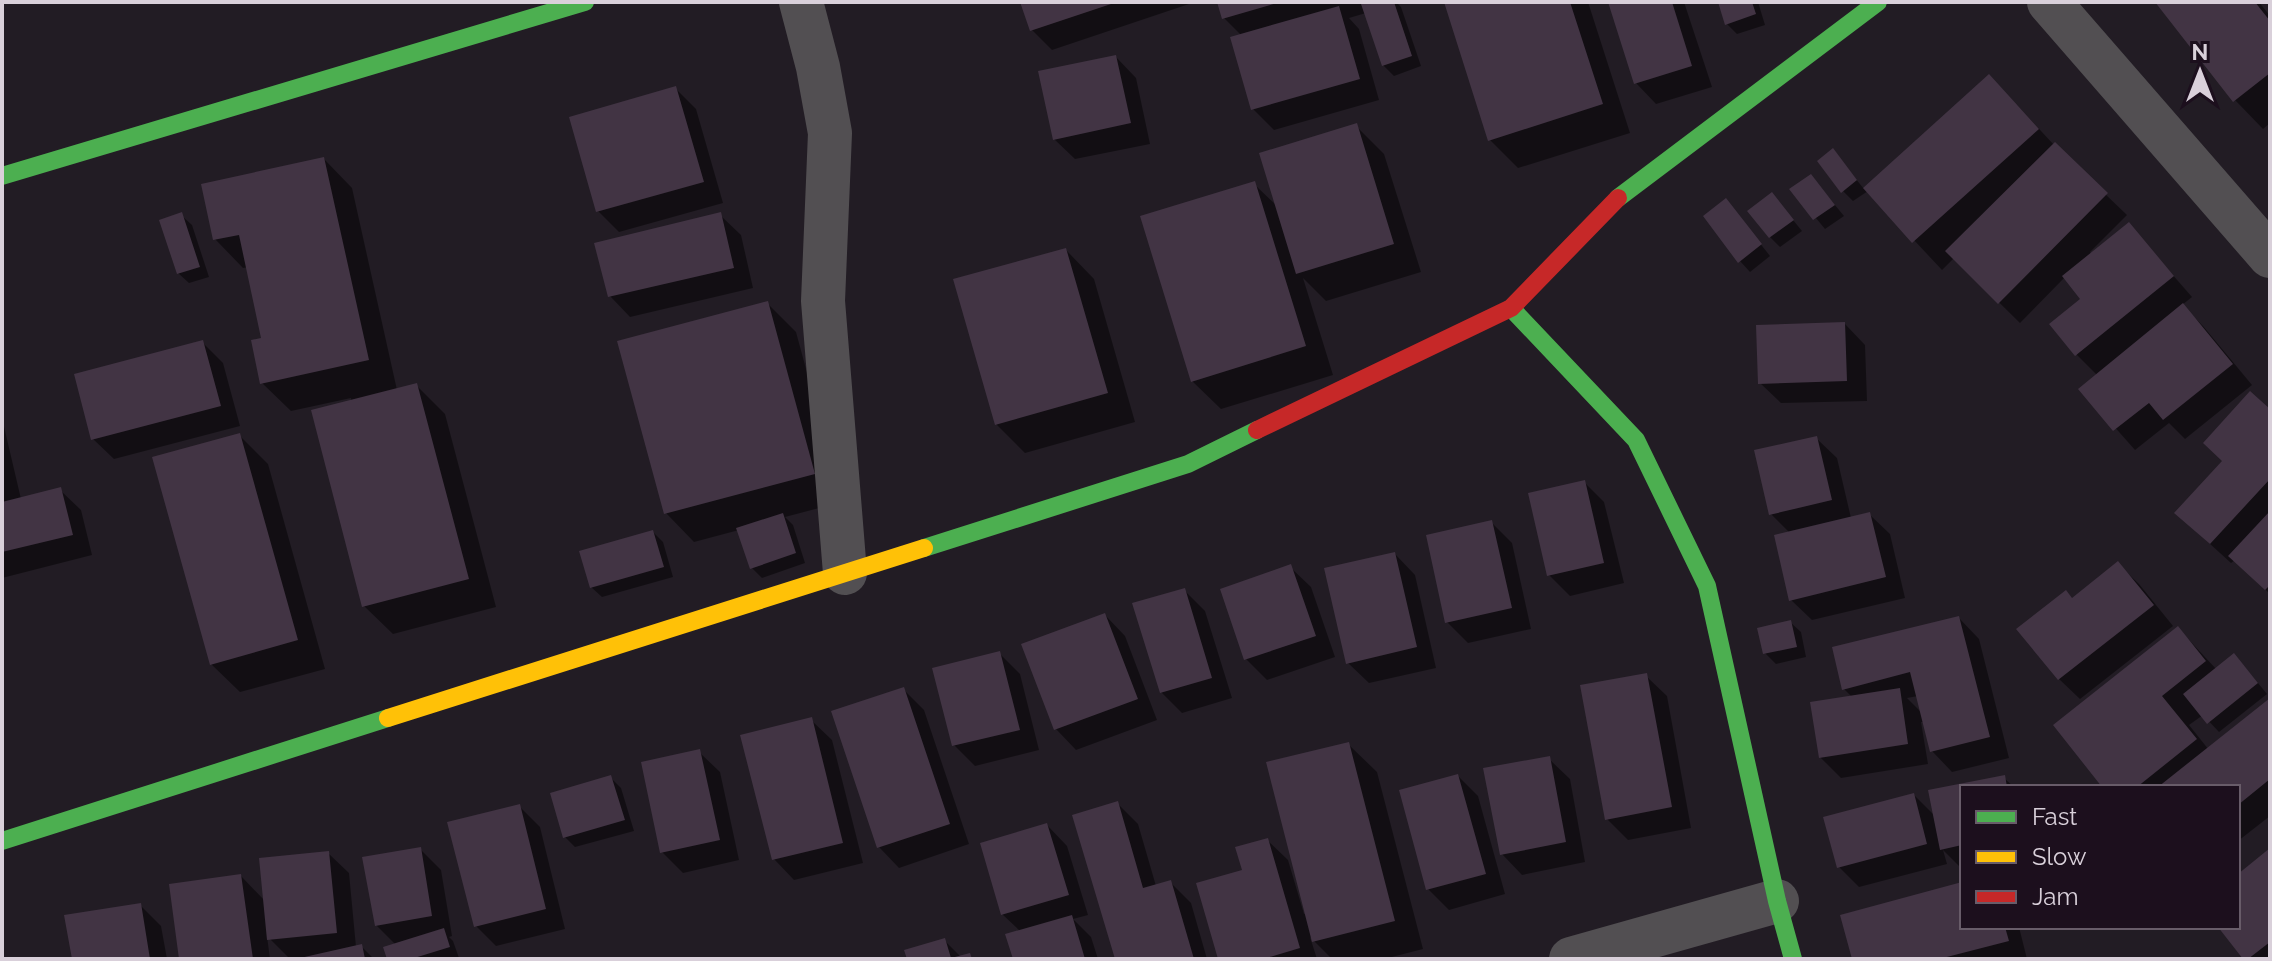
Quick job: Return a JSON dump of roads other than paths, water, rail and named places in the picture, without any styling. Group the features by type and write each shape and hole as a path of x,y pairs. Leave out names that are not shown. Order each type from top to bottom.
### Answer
{"street":[{"path":"2,176 585,2"},
{"path":"801,2 818,67 830,133 823,301 845,573"},
{"path":"2,841 1188,464 1511,308 1618,198 1878,2"},
{"path":"2049,2 2270,256"},
{"path":"1511,308 1636,440 1707,586 1777,901 1793,959"},
{"path":"1571,959 1777,901"}]}
